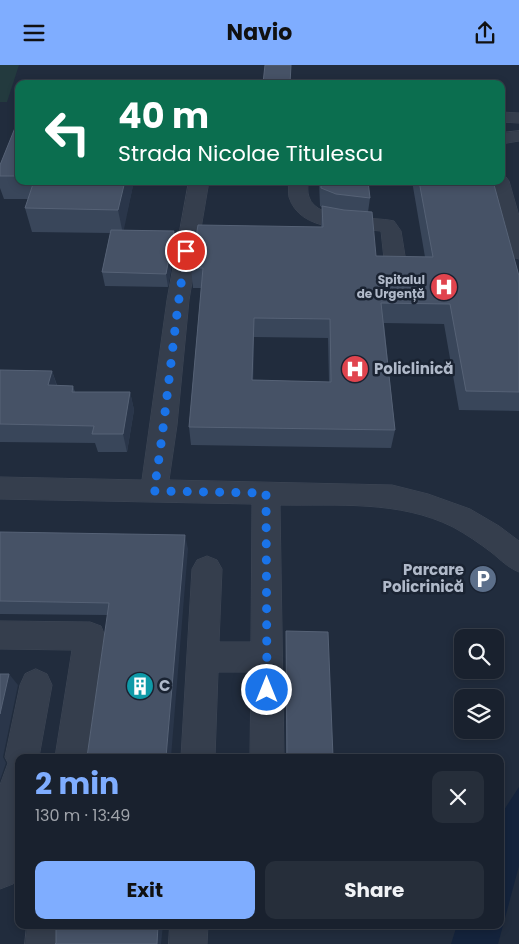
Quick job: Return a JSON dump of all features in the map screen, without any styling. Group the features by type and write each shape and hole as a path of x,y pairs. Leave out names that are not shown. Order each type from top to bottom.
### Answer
{"street":[{"path":"505,117 519,118"},
{"path":"505,138 519,136"},
{"path":"154,491 164,425 178,300 198,185"},
{"path":"298,185 299,197 303,205 312,213 347,223 387,226 391,231 396,268"},
{"path":"501,185 513,208 519,252"},
{"path":"0,488 392,496 435,507 471,522 504,544 519,559"},
{"path":"266,493 267,754"},
{"path":"198,754 207,569"},
{"path":"0,635 90,636 72,754"},
{"path":"204,657 267,657"},
{"path":"23,754 36,685"},
{"path":"0,871 15,801"},
{"path":"44,944 46,929"},
{"path":"188,944 189,929"}],"green space":[{"path":"0,65 19,65 7,102 0,102"}],"water":[{"path":"519,787 519,866 504,922 504,810"},
{"path":"456,929 502,929 498,944 451,944"}],"building":[{"path":"265,65 291,65 290,80 263,80"},
{"path":"15,128 15,176 0,176 0,165"},
{"path":"33,185 124,185 118,210 25,208"},
{"path":"321,185 368,185 370,198 336,194 321,188"},
{"path":"420,185 494,185 519,276 519,392 466,391 450,304 381,303 395,430 189,427 203,268 191,268 198,225 323,227 322,206 372,212 376,256 433,257","holes":["254,318 330,319 331,382 252,380"]},
{"path":"111,230 174,231 166,274 102,272"},
{"path":"0,370 52,371 48,385 73,386 72,392 130,392 123,434 92,434 94,426 0,424"},
{"path":"0,532 185,535 166,754 87,754 109,603 0,601"},
{"path":"286,631 328,632 333,754 287,754"},
{"path":"0,674 9,674 0,714"},
{"path":"56,929 158,929 157,944 56,943"}],"place":[{"name":"Spitalul de Urgență","path":"444,287"},
{"name":"Policlinică","path":"355,369"},
{"name":"Parcare Policrinică","path":"483,579"},
{"name":"C","path":"140,686"}],"route":[{"path":"186,251 154,491 266,493 267,690"}]}
